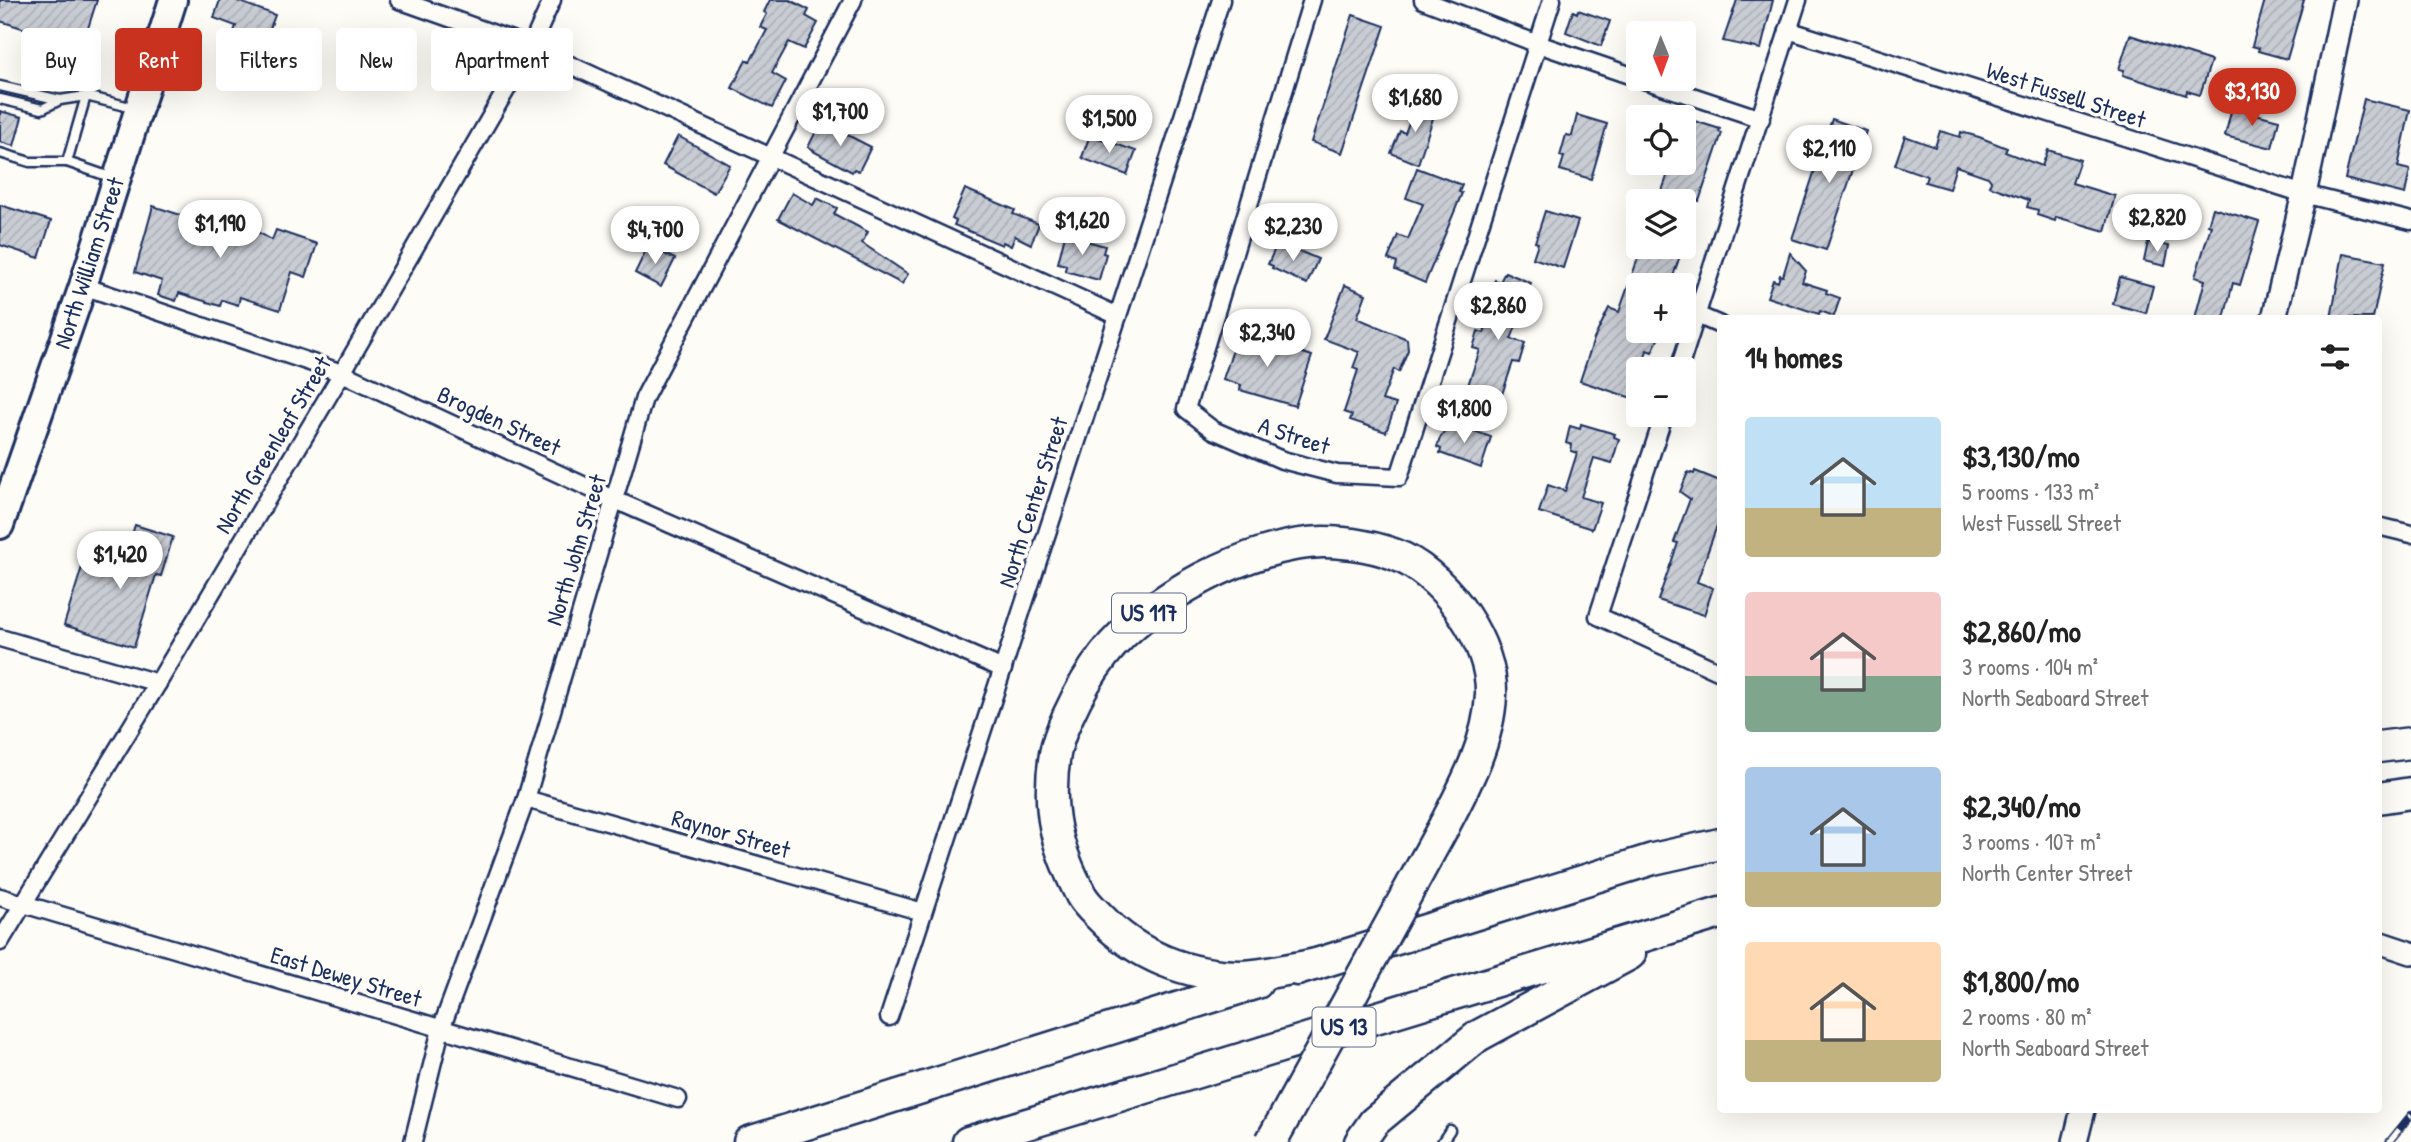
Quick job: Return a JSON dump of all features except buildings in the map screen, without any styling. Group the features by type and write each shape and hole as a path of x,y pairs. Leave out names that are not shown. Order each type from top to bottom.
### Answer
{"highway":[{"name":"US 117","path":"1271,1142 1467,782 1484,735 1492,693 1485,656 1468,618 1443,588 1403,558 1364,547 1322,542 1278,549 1241,560 1173,594 1140,620 1106,652 1082,686 1055,751 1052,789 1053,827 1067,868 1085,902 1116,934 1150,956 1212,974 1245,976 1317,964"},
{"path":"2382,747 2411,743"},
{"path":"2382,797 2411,793"},
{"path":"749,1142 1653,859 1717,846"},
{"path":"1360,1142 1374,1122 1478,1036 1620,958 1717,916"},
{"name":"US 13","path":"968,1142 1717,916"}],"main road":[{"name":"North William Street","path":"0,525 83,286 173,0"},
{"path":"2275,315 2304,194 2344,0"},
{"path":"2075,1142 2082,1113"}],"street":[{"path":"399,0 478,28"},
{"name":"North Greenleaf Street","path":"539,28 552,0"},
{"name":"North John Street","path":"413,1142 441,1029 526,799 645,398 853,0"},
{"name":"North Center Street","path":"889,1017 1221,0"},
{"name":"A Street","path":"1312,0 1185,409 1213,430 1282,460 1338,474 1399,477 1538,44"},
{"path":"1423,0 1538,44 1626,74"},
{"path":"1538,44 1552,0"},
{"path":"1683,357 1798,0"},
{"name":"West Fussell Street","path":"1788,30 2304,194 2411,221"},
{"path":"573,66 1118,316"},
{"name":"North Greenleaf Street","path":"0,942 158,683 505,91"},
{"path":"1677,91 1760,119"},
{"name":"Brogden Street","path":"83,286 342,373 615,500 1003,668"},
{"path":"1697,315 1717,324"},
{"path":"1660,427 1598,616 1717,671"},
{"path":"2382,527 2411,534"},
{"path":"0,638 158,683"},
{"name":"Raynor Street","path":"526,799 923,912"},
{"name":"East Dewey Street","path":"0,897 678,1099"},
{"path":"2382,943 2411,953"}],"lane":[{"path":"0,86 60,100"},
{"path":"66,162 86,96"},
{"path":"0,99 42,109 60,100 86,96 139,110"},
{"path":"0,153 30,162 66,162 116,179"},
{"path":"1442,1142 1450,1130"}],"railway":[{"path":"2389,1142 2411,1115"}]}
